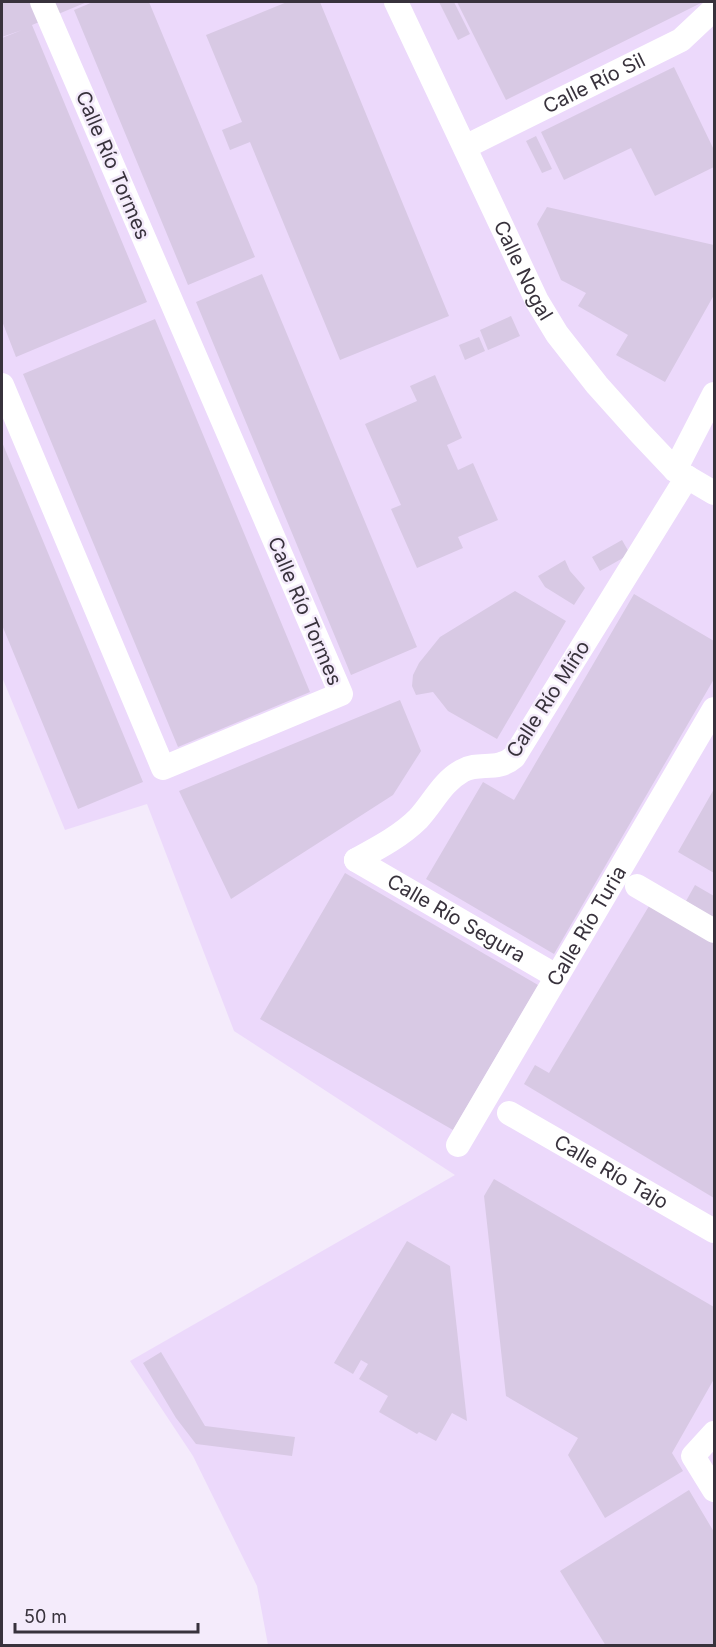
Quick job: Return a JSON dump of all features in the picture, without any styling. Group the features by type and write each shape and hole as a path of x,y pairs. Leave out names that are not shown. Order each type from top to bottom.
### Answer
{"street":[{"name":"Calle Río Tormes","path":"2,385 163,768 341,694 42,2"},
{"name":"Calle Nogal","path":"396,2 537,302 557,334 597,385 681,473 714,493"},
{"name":"Calle Río Sil","path":"465,147 681,40 714,9"},
{"name":"Calle Río Miño","path":"356,860 406,829 453,777 464,769 497,766 507,763 514,757 681,473 714,394"},
{"name":"Calle Río Turia","path":"458,1145 714,709"},
{"name":"Calle Río Segura","path":"356,860 556,976"},
{"path":"637,886 714,931"},
{"name":"Calle Río Tajo","path":"509,1113 714,1231"},
{"path":"714,1432 693,1456 714,1490"}],"shaded area":[{"path":"2,2 714,2 714,1645 268,1645 257,1586 193,1456 130,1361 455,1175 234,1031 147,804 65,830 2,677"}],"building":[{"path":"2,2 87,2 32,25 147,302 16,357 2,321 2,38 22,30 2,37"},
{"path":"93,2 149,2 255,257 188,285 74,10"},
{"path":"287,2 320,2 449,316 340,360 250,142 230,150 222,130 242,122 206,35"},
{"path":"439,2 454,2 470,34 458,40"},
{"path":"457,2 703,2 506,100"},
{"path":"674,67 714,150 714,167 655,196 631,148 564,180 541,132"},
{"path":"536,136 552,169 542,173 526,141"},
{"path":"547,207 714,245 714,295 665,382 616,355 628,335 578,306 586,293 561,280 537,224"},
{"path":"262,274 417,647 351,675 196,302"},
{"path":"511,316 520,336 488,350 480,330"},
{"path":"155,319 310,692 178,747 23,374"},
{"path":"479,337 485,351 465,360 459,345"},
{"path":"435,375 462,438 447,445 458,470 473,463 498,520 458,537 463,548 417,568 391,509 401,505 365,424 417,401 410,386"},
{"path":"2,442 143,782 78,809 2,625"},
{"path":"622,540 630,554 600,571 592,557"},
{"path":"565,560 570,571 585,588 574,605 545,587 538,576"},
{"path":"515,591 566,621 497,739 448,711 433,692 416,695 412,686 413,675 419,663 440,637"},
{"path":"634,594 714,641 714,679 554,954 426,879 483,782 514,800"},
{"path":"400,700 421,751 393,795 231,899 179,791"},
{"path":"714,789 714,873 678,852"},
{"path":"345,873 538,985 453,1130 260,1019"},
{"path":"695,885 714,896 714,918 686,901"},
{"path":"652,901 714,938 714,1198 524,1084 535,1065 549,1073"},
{"path":"494,1179 714,1307 714,1379 672,1453 683,1471 605,1518 568,1455 578,1438 506,1396 484,1196"},
{"path":"407,1241 450,1266 467,1421 452,1413 436,1441 419,1432 417,1434 379,1412 388,1396 359,1379 368,1364 361,1360 353,1374 334,1363"},
{"path":"161,1352 205,1426 295,1437 292,1456 196,1444 176,1418 143,1363"},
{"path":"689,1490 714,1532 714,1646 606,1646 560,1571"}]}
